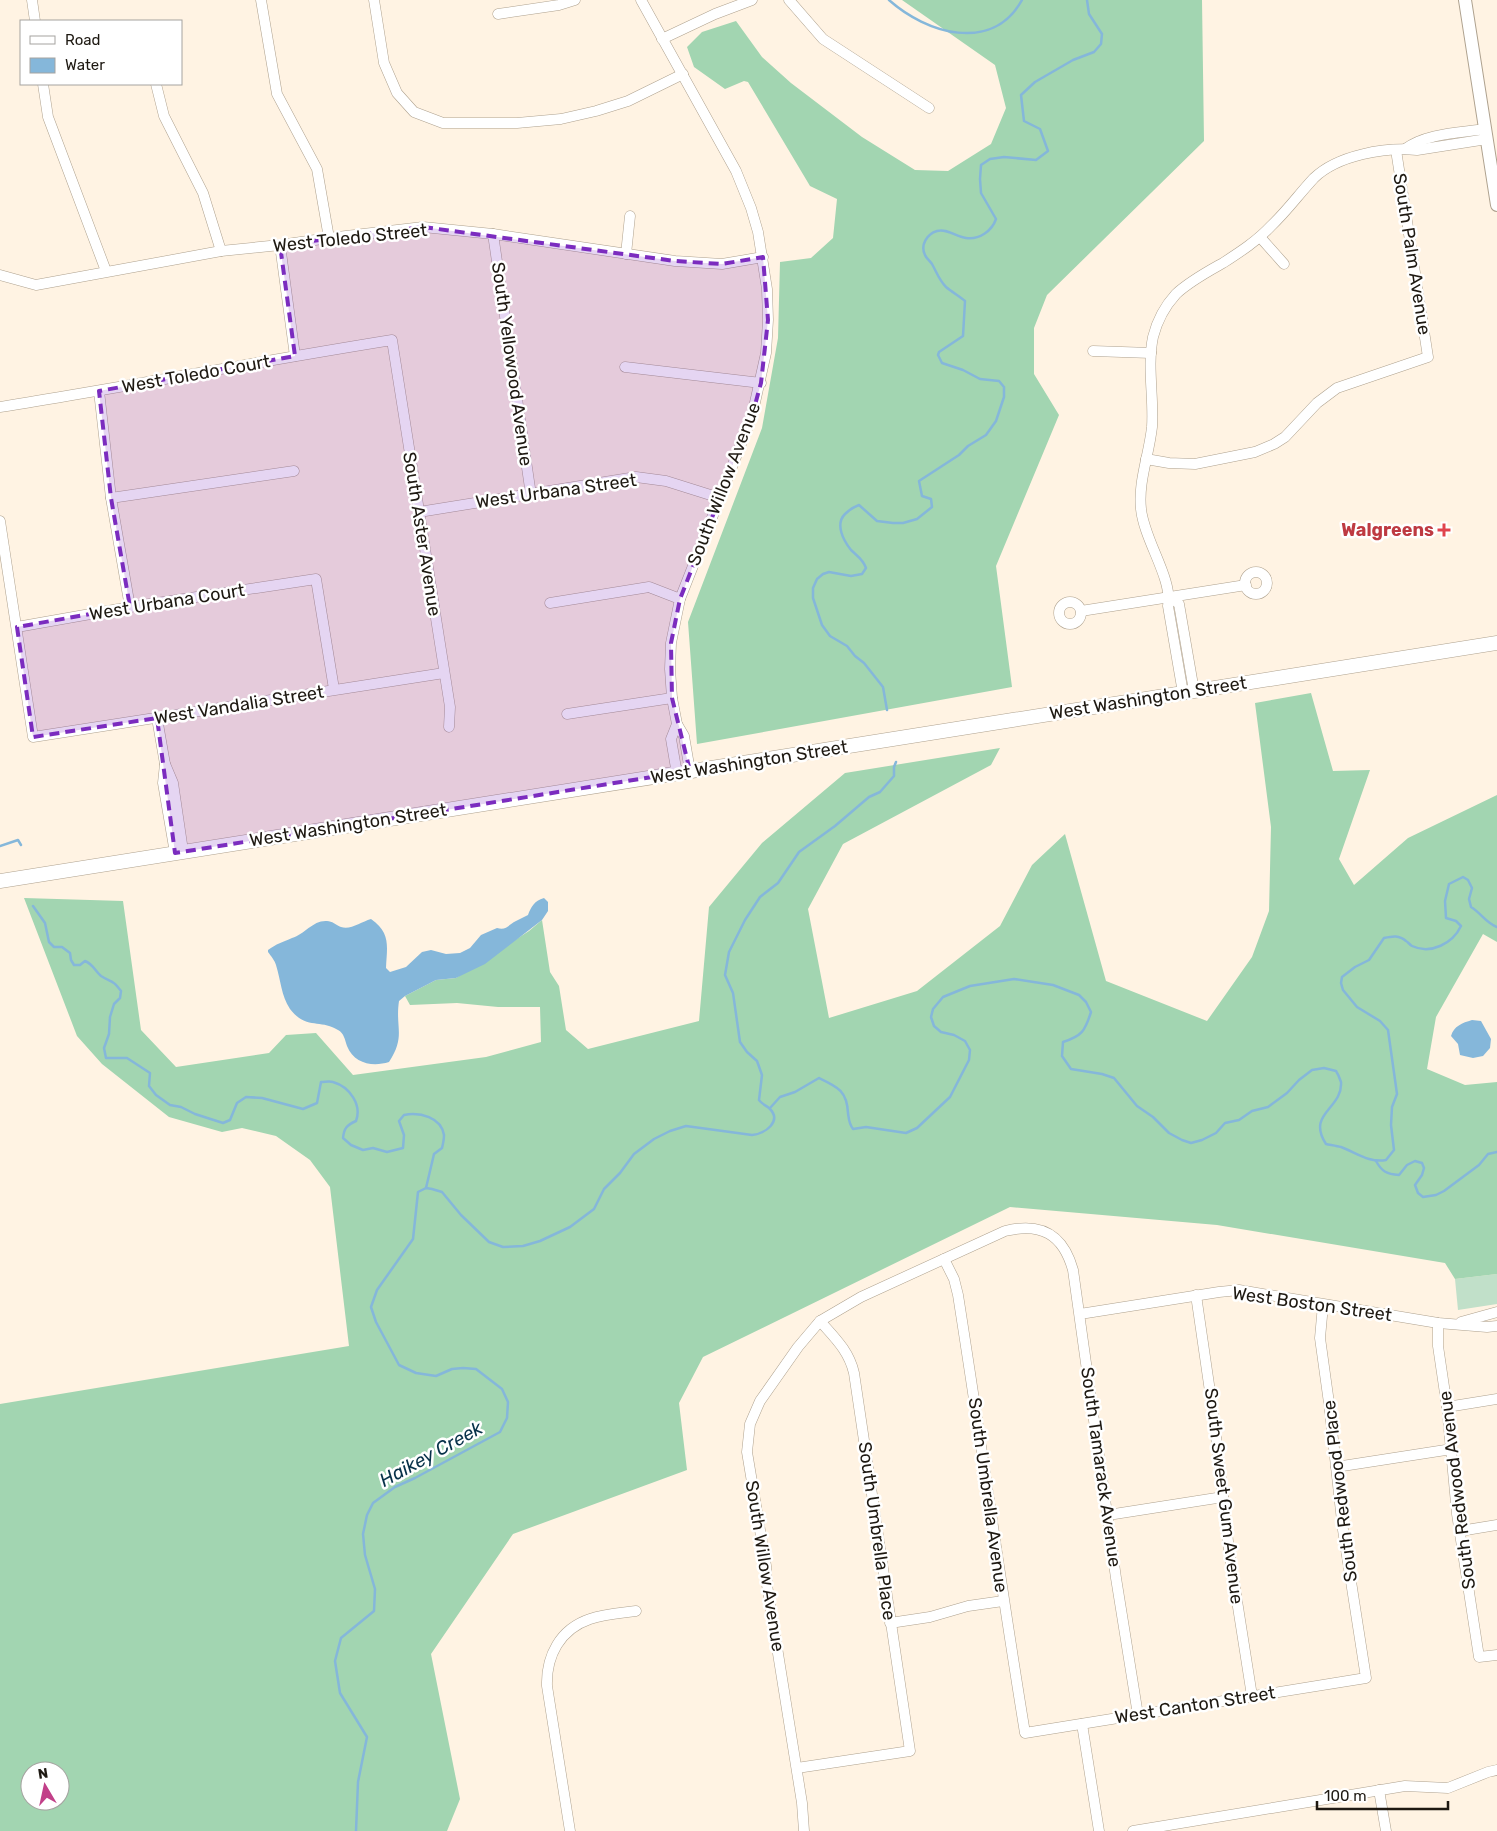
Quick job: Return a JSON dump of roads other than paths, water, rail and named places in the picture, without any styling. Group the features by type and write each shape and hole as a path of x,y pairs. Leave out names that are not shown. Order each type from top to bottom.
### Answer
{"main road":[{"name":"West Washington Street","path":"0,881 1497,643"}],"street":[{"path":"32,0 35,20"},
{"path":"261,0 277,94 317,169 329,238"},
{"path":"374,0 384,63 397,93 414,112 443,123 517,122 561,119 628,101 683,74"},
{"path":"498,14 559,5 575,0"},
{"name":"South Willow Avenue","path":"641,0 736,171 751,208 763,257 768,320 766,353 752,416 680,599 672,643 670,668 672,698 677,724 671,739 683,772"},
{"path":"662,39 715,14 752,0"},
{"path":"789,0 824,39 929,108"},
{"path":"1465,0 1497,205"},
{"path":"43,85 48,117 106,271"},
{"path":"156,85 164,116 203,192 221,251"},
{"path":"1188,692 1168,606 1170,597 1142,521 1140,497 1152,413 1151,353 1156,326 1161,314 1175,295 1195,279 1237,254 1260,237 1326,168 1352,156 1400,150 1414,142 1427,138 1486,134"},
{"name":"South Palm Avenue","path":"1146,459 1169,463 1195,464 1255,452 1274,444 1284,437 1317,403 1337,388 1428,357 1400,150"},
{"path":"626,254 630,216"},
{"name":"West Toledo Street","path":"0,275 36,285 221,251 423,227 493,234 675,261 722,264 763,257"},
{"name":"South Yellowood Avenue","path":"493,234 531,494"},
{"path":"1260,237 1284,264"},
{"path":"280,245 295,356"},
{"name":"West Toledo Court","path":"0,407 392,340"},
{"name":"South Aster Avenue","path":"392,340 450,707 449,727"},
{"path":"1093,350 1151,353"},
{"path":"626,367 760,383"},
{"path":"98,391 111,498 130,606"},
{"path":"111,498 294,471"},
{"name":"West Urbana Street","path":"419,512 636,477 666,481 720,498"},
{"path":"0,521 3,564 17,626"},
{"name":"West Urbana Court","path":"17,626 130,606 316,579 334,689"},
{"path":"1081,611 1246,585"},
{"path":"550,603 649,587 680,599"},
{"name":"West Vandalia Street","path":"17,626 33,737 444,673"},
{"path":"568,714 672,698"},
{"path":"157,718 165,764 163,783 179,852"},
{"name":"South Tamarack Avenue","path":"944,1259 1006,1231 1030,1227 1042,1230 1054,1237 1063,1246 1068,1255 1073,1270 1080,1314 1116,1578 1138,1715"},
{"path":"820,1321 861,1297 944,1259"},
{"name":"South Umbrella Avenue","path":"944,1259 954,1279 958,1295 982,1444 1003,1601 1025,1733"},
{"name":"West Boston Street","path":"1080,1314 1239,1290 1438,1323 1487,1327 1497,1326"},
{"name":"South Sweet Gum Avenue","path":"1196,1295 1214,1419 1233,1578 1252,1696"},
{"name":"South Redwood Place","path":"1323,1305 1320,1338 1343,1530 1366,1678"},
{"name":"West Boston Street","path":"1455,1324 1497,1312"},
{"name":"South Willow Avenue","path":"804,1831 805,1820 747,1452 750,1424 760,1401 798,1347 820,1321"},
{"name":"South Umbrella Place","path":"797,1768 910,1751 851,1360 844,1348 820,1321"},
{"name":"South Redwood Avenue","path":"1438,1323 1438,1346 1452,1449 1460,1531 1479,1657 1497,1655"},
{"path":"1447,1407 1497,1399"},
{"path":"1336,1468 1452,1449"},
{"path":"1108,1515 1223,1497"},
{"path":"1460,1531 1497,1525"},
{"path":"890,1623 930,1617 968,1606 1003,1601"},
{"path":"570,1831 547,1686 550,1657 564,1636 581,1623 600,1616 636,1611"},
{"name":"West Canton Street","path":"1025,1733 1366,1678"},
{"path":"1082,1724 1099,1831"},
{"path":"1133,1831 1164,1829 1405,1786 1448,1788 1497,1770"},
{"path":"1379,1790 1386,1831"}],"water":[{"path":"544,898 548,902 548,911 542,920 485,964 456,978 436,980 399,1001 399,1038 389,1062 371,1064 359,1060 350,1052 340,1031 326,1025 302,1020 296,1015 287,1004 275,963 268,952 274,946 297,936 322,921 329,921 345,928 371,919 382,929 385,935 387,947 386,968 390,972 406,967 422,952 431,950 446,954 460,953 470,948 481,935 497,928 505,928 528,915 533,905"},
{"path":"1472,1020 1481,1021 1491,1039 1490,1048 1483,1056 1473,1058 1460,1055 1458,1044 1451,1036 1459,1025"}],"waterway":[{"name":"Haikey Creek","path":"889,0 921,22 939,29 958,33 976,32 994,27 1009,17 1022,0"},
{"name":"Haikey Creek","path":"887,710 883,687 864,663 847,646 830,636 822,625 813,598 813,588 817,579 823,574 829,572 851,576 862,574 866,568 862,560 845,542 841,532 842,518 847,513 859,505 877,521 903,523 917,519 932,507 931,499 922,496 919,481 986,435 996,421 1004,397 1004,387 999,381 980,379 963,370 942,363 938,355 939,352 963,336 965,301 942,282 926,256 923,247 925,240 933,232 941,230 962,237 976,238 988,231 994,223 996,219 981,193 981,165 990,159 1004,157 1036,160 1048,151 1040,129 1024,121 1021,95 1035,82 1073,60 1094,52 1101,44 1102,34 1089,14 1087,0"},
{"name":"Haikey Creek","path":"356,1831 358,1782 367,1737 340,1693 335,1661 341,1638 374,1611 375,1589 365,1555 363,1534 367,1515 373,1503 395,1487 500,1432 507,1418 508,1402 502,1389 476,1369 452,1369 436,1376 416,1373 399,1365 376,1322 371,1307 377,1290 413,1239 418,1192 426,1188 442,1192 461,1215 489,1242 503,1247 523,1246 540,1241 570,1227 594,1209 604,1189 620,1173 634,1154 654,1139 670,1131 686,1126 752,1135 762,1132 771,1126 774,1118 773,1113 759,1100 762,1075 757,1061 740,1042 733,993 725,975 729,952 745,920 760,897 778,883 799,852 835,826 869,797 880,792 894,776 896,762"},
{"name":"Haikey Creek","path":"0,846 18,840 21,845"},
{"path":"770,1108 780,1097 795,1092 819,1078 836,1087 843,1095 846,1100 849,1122 853,1129 866,1127 906,1133 917,1128 950,1097 969,1060 970,1050 965,1041 954,1035 941,1032 934,1026 931,1017 933,1009 943,997 970,986 1014,979 1053,985 1079,995 1086,1002 1091,1012 1082,1032 1063,1042 1062,1056 1071,1069 1114,1078 1137,1106 1153,1117 1169,1133 1182,1140 1191,1143 1202,1140 1216,1133 1225,1123 1239,1120 1252,1111 1268,1107 1287,1093 1312,1070 1324,1068 1336,1071 1341,1082 1337,1099 1322,1118 1320,1125 1321,1134 1326,1144 1341,1147 1369,1159 1386,1160 1394,1150 1391,1125 1392,1107 1397,1094 1388,1030 1380,1021 1357,1007 1343,990 1342,977 1355,967 1369,960 1384,938 1398,937 1412,946 1427,949 1441,946 1453,938 1461,926 1456,921 1446,918 1445,901 1449,884 1463,877 1468,880 1472,888 1469,899 1471,907 1497,927"},
{"name":"Haikey Creek","path":"33,906 45,923 49,942 54,947 62,947 70,953 74,965 80,965 85,961 88,962 101,976 114,983 121,991 120,998 114,1004 110,1017 109,1034 104,1048 106,1058 127,1058 150,1073 149,1086 156,1095 170,1105 181,1107 195,1114 223,1123 230,1120 237,1103 246,1097 262,1098 303,1109 317,1103 321,1082 339,1084 353,1097 357,1109 356,1121 346,1127 343,1138 351,1145 363,1150 373,1148 387,1152 403,1148 404,1135 399,1121 404,1115 423,1115 439,1124 444,1135 442,1148 434,1154 426,1188"},
{"path":"1376,1161 1385,1172 1399,1175 1407,1165 1415,1161 1422,1163 1424,1168 1422,1175 1415,1185 1418,1193 1423,1197 1436,1195 1444,1191 1479,1165 1488,1154 1497,1152"}],"place":[{"name":"Walgreens","path":"1444,530"}]}
